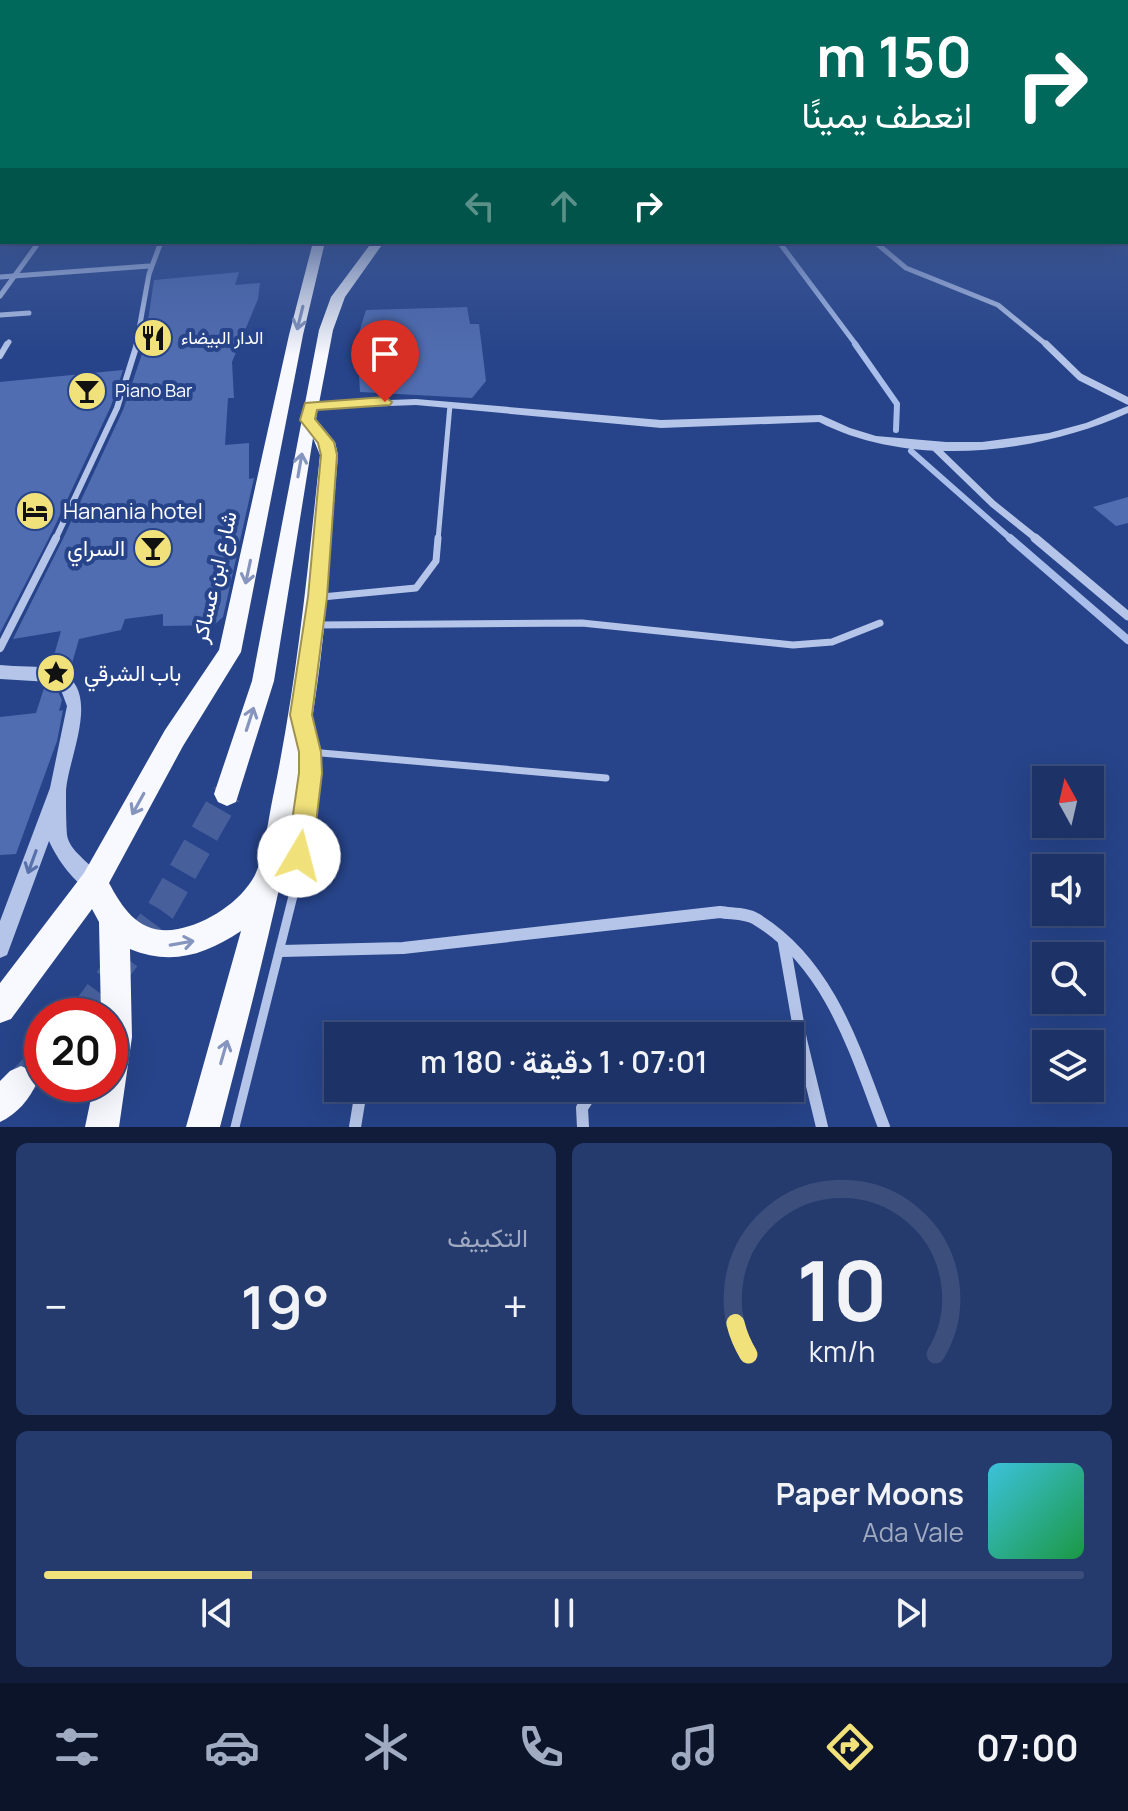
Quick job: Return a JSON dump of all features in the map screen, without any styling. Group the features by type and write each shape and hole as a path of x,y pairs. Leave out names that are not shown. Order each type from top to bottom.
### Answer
{"main road":[{"name":"شارع ابن عساكر","path":"0,1008 94,883 174,738 230,652 296,335 317,251"},
{"path":"227,794 263,681 326,330 338,297 372,251"},
{"path":"203,1127 239,999 301,715 318,597 329,455 326,442 309,413"},
{"path":"94,883 113,920 123,932 157,946 188,942 220,929 239,916 267,881"},
{"path":"113,920 117,998"},
{"path":"102,1127 106,1102"}],"street":[{"path":"0,296 32,251"},
{"path":"0,648 46,552 101,449 131,368 149,266 157,251"},
{"path":"885,251 906,268 998,305 1033,332 1080,377 1128,401"},
{"path":"0,277 149,266"},
{"path":"0,315 29,313"},
{"path":"0,356 9,342"},
{"path":"309,413 385,402 661,424 821,418 839,431 933,446 981,446 1046,438 1077,430 1128,409"},
{"path":"933,446 993,504 1128,616"},
{"path":"0,672 53,676 67,686 75,706 59,788 0,948"},
{"path":"59,788 58,841 94,883"},
{"path":"281,951 403,948 720,912 754,917 784,942 819,979 847,1030 884,1127"},
{"path":"784,942 794,1022"},
{"path":"804,1067 822,1127"},
{"path":"355,1127 359,1102"},
{"path":"583,1127 582,1108 586,1102"}],"lane":[{"path":"318,597 416,588 436,561 450,405"},
{"path":"314,625 582,623 793,645 832,642 880,623"},
{"path":"235,1127 296,884 310,773 310,752 301,715"},
{"path":"310,752 606,778"}],"building":[{"path":"239,272 235,285 260,283 258,299 232,362 234,398 228,398 225,445 249,443 249,479 254,478 223,617 214,625 163,626 163,614 125,619 121,630 79,639 69,674 51,666 61,631 13,639 123,410 144,348 154,280"},
{"path":"467,307 470,324 479,324 486,381 472,398 360,392 357,339 366,310"},
{"path":"123,370 111,406 0,633 0,382"},
{"path":"1128,497 1128,523 1116,526 1093,507"},
{"path":"45,685 58,692 62,700 57,741 16,854 0,855 0,717 36,713"}],"waterway":[{"path":"785,251 857,346"},
{"path":"855,344 897,404 896,430"},
{"path":"911,451 1012,540"},
{"path":"1010,538 1128,640"}],"tunnel":[{"path":"95,998 161,910 227,794"},
{"path":"21,1082 24,1079"}],"place":[{"name":"الدار البيضاء","path":"153,338"},
{"name":"Piano Bar","path":"87,391"},
{"name":"Hanania hotel","path":"35,511"},
{"name":"السراي","path":"153,548"},
{"name":"باب الشرقي","path":"56,673"}],"route":[{"path":"299,856 310,773 310,752 301,715 318,597 329,455 326,442 308,420 311,406 385,402"}]}
